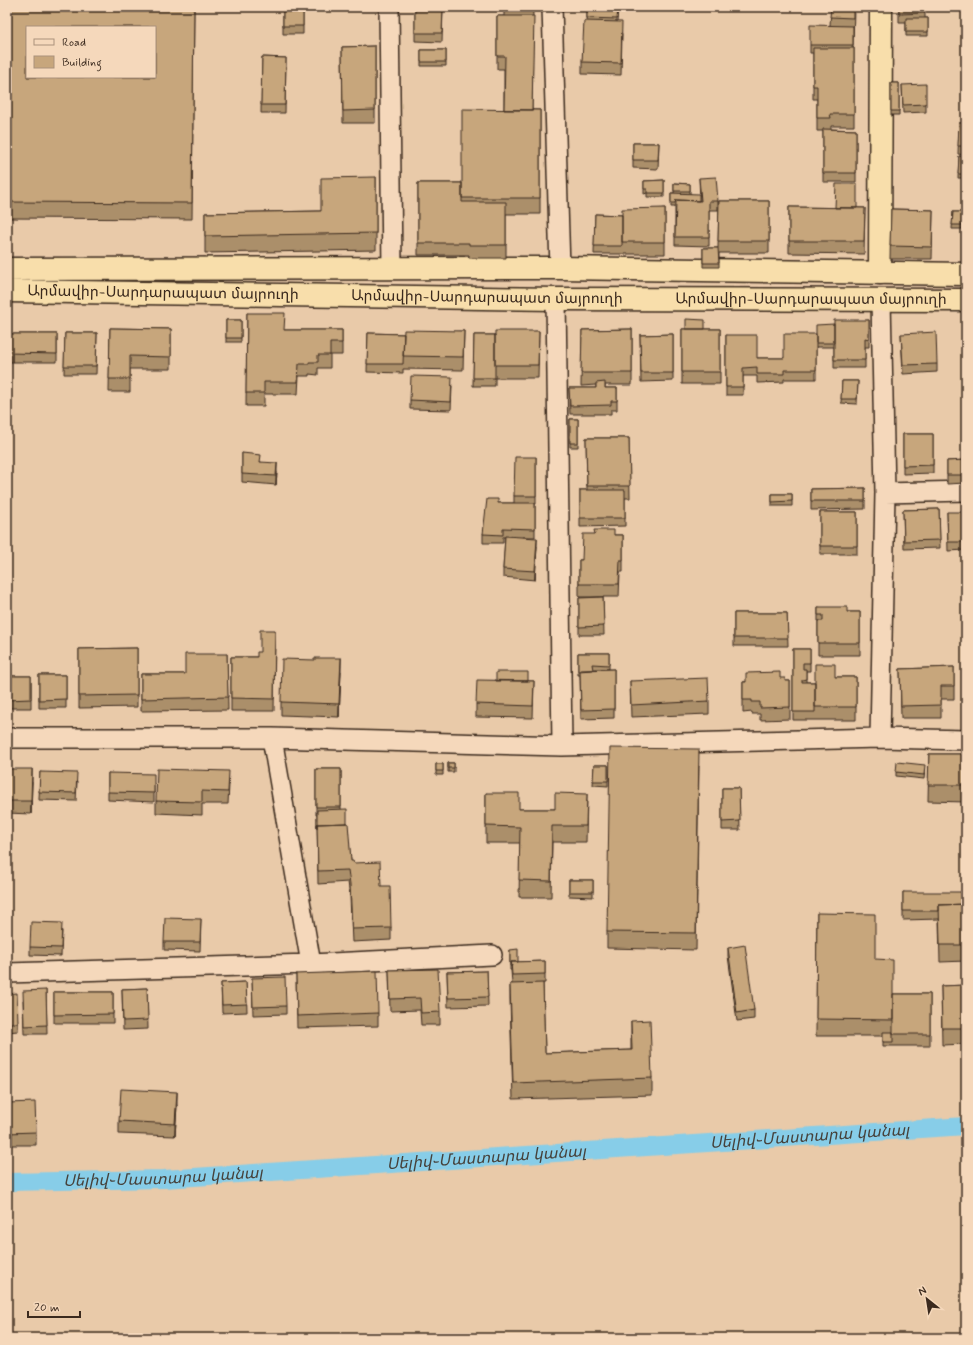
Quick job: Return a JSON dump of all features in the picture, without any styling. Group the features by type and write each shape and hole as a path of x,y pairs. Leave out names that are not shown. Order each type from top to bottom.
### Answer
{"highway":[{"name":"Արմավիր-Սարդարապատ մայրուղի","path":"880,273 881,7"},
{"name":"Արմավիր-Սարդարապատ մայրուղի","path":"7,270 560,268 966,274"},
{"path":"37,291 38,270"},
{"name":"Արմավիր-Սարդարապատ մայրուղի","path":"7,291 386,298 966,300"}],"street":[{"path":"389,7 392,268"},
{"path":"552,7 560,268"},
{"path":"556,299 562,746"},
{"path":"880,300 885,494 880,738"},
{"path":"885,494 966,491"},
{"path":"7,738 272,738 562,746 880,738 966,740"},
{"path":"272,738 311,964"},
{"path":"7,974 311,964 492,955"}],"building":[{"path":"7,7 194,7 192,203 7,202"},
{"path":"283,7 303,7 303,26 283,26"},
{"path":"415,7 443,7 442,33 415,33"},
{"path":"504,7 533,7 533,8"},
{"path":"587,7 618,7 617,19 587,18"},
{"path":"831,7 853,7 853,18 830,17"},
{"path":"899,7 925,7 925,13 899,14"},
{"path":"497,16 534,16 532,110 504,110 505,56 497,56"},
{"path":"906,18 928,18 928,32 906,32"},
{"path":"584,21 622,22 621,63 582,62"},
{"path":"810,25 853,26 853,45 810,45"},
{"path":"375,46 375,110 343,111 342,47"},
{"path":"813,48 854,48 854,114 830,114 831,118 817,118 817,86 813,86"},
{"path":"421,50 446,50 446,62 421,62"},
{"path":"262,57 286,58 285,105 261,105"},
{"path":"891,83 899,83 899,111 891,111"},
{"path":"926,84 926,104 903,105 902,85"},
{"path":"462,109 540,110 540,198 462,198"},
{"path":"959,123 966,123 966,146 958,146"},
{"path":"823,129 856,130 856,173 823,173"},
{"path":"633,143 659,143 658,160 633,160"},
{"path":"959,156 966,157 966,174 958,174"},
{"path":"966,175 966,195 965,195"},
{"path":"376,177 376,233 205,236 205,213 321,211 321,178"},
{"path":"716,177 718,201 709,201 709,237 675,237 676,200 701,201 699,178"},
{"path":"664,180 664,193 647,193 647,189 644,189 644,181"},
{"path":"418,183 462,183 462,202 506,202 506,245 418,243"},
{"path":"674,183 690,184 690,191 674,191"},
{"path":"836,184 857,184 857,208 835,208"},
{"path":"671,193 699,194 699,201 676,200 675,203 671,203"},
{"path":"963,199 966,199 966,213 963,213 962,225 952,225 953,212 963,212"},
{"path":"719,201 769,201 769,241 718,241"},
{"path":"789,207 865,208 864,241 789,241"},
{"path":"665,208 665,242 622,242 622,209"},
{"path":"891,209 933,210 932,247 890,246"},
{"path":"595,214 622,215 622,246 594,246"},
{"path":"703,248 718,248 719,263 703,263"},
{"path":"247,313 285,313 284,330 342,330 342,343 330,343 330,355 318,355 318,362 299,364 298,382 264,382 264,393 246,393"},
{"path":"686,319 705,320 705,329 686,329"},
{"path":"226,320 241,320 241,338 226,338"},
{"path":"834,320 869,320 869,339 865,338 865,360 834,360"},
{"path":"834,324 834,343 816,343 816,325"},
{"path":"110,328 171,329 171,357 130,356 130,379 109,379"},
{"path":"632,329 632,373 581,373 582,330"},
{"path":"682,329 720,329 720,372 682,372"},
{"path":"404,330 464,331 463,357 403,356"},
{"path":"495,331 539,331 538,365 495,365"},
{"path":"936,332 937,364 903,365 901,334"},
{"path":"65,333 97,333 96,366 64,366"},
{"path":"368,333 404,334 403,364 367,364"},
{"path":"7,334 57,334 57,354 7,353"},
{"path":"673,334 673,373 641,373 640,335"},
{"path":"784,334 816,334 816,370 784,370 784,374 757,374 757,367 743,368 743,387 726,387 726,335 757,335 757,358 784,358"},
{"path":"474,335 495,335 495,378 473,378"},
{"path":"411,376 452,377 451,402 410,400"},
{"path":"842,381 858,381 857,399 841,399"},
{"path":"605,382 605,388 617,388 617,401 611,401 611,405 570,406 569,388 596,388 596,383"},
{"path":"570,419 578,419 578,443 570,443"},
{"path":"903,434 933,434 933,465 903,466"},
{"path":"586,438 629,438 630,486 587,486"},
{"path":"242,453 261,455 260,462 277,463 276,476 242,474"},
{"path":"965,455 966,475 947,475 947,461 965,460"},
{"path":"515,457 536,457 536,496 514,496"},
{"path":"865,488 865,501 811,501 811,489"},
{"path":"580,490 625,490 625,518 580,518"},
{"path":"772,494 792,494 792,501 772,502"},
{"path":"487,499 498,499 498,503 535,503 535,529 503,528 503,535 483,534"},
{"path":"939,509 940,540 904,541 903,510"},
{"path":"820,512 857,512 857,546 820,546"},
{"path":"947,512 965,512 966,542 948,542"},
{"path":"594,530 614,530 614,535 623,535 623,560 620,560 619,584 579,584 579,560 582,560 583,534 595,534"},
{"path":"505,536 537,538 535,571 503,569"},
{"path":"603,597 604,626 579,627 579,598"},
{"path":"818,607 847,607 847,612 860,612 860,643 818,643 818,621 823,621 823,615 818,615"},
{"path":"734,613 787,613 788,638 734,638"},
{"path":"260,630 275,630 274,699 231,698 231,657 257,657 257,652 260,652"},
{"path":"137,648 137,695 79,696 79,649"},
{"path":"793,649 810,649 810,663 803,663 803,669 806,669 806,679 802,680 802,682 815,682 815,712 793,712"},
{"path":"578,653 609,653 609,665 592,664 593,670 578,671"},
{"path":"185,654 227,654 228,697 141,699 141,674 185,674"},
{"path":"315,658 341,658 339,704 281,702 282,659 315,660"},
{"path":"815,664 835,664 835,677 856,677 856,707 815,707"},
{"path":"954,667 954,686 941,686 941,705 901,706 900,669"},
{"path":"614,669 614,709 581,710 580,670"},
{"path":"496,672 528,672 528,681 496,681"},
{"path":"780,672 780,678 785,678 785,681 790,681 790,707 760,708 760,702 743,700 743,682 746,682 746,673"},
{"path":"39,675 66,675 66,699 39,700"},
{"path":"7,676 31,676 31,699 7,700"},
{"path":"708,678 709,701 631,705 630,681"},
{"path":"477,680 534,681 533,706 476,704"},
{"path":"610,748 699,749 696,933 607,932"},
{"path":"929,754 966,754 966,785 928,785"},
{"path":"897,762 925,765 924,775 896,772"},
{"path":"448,763 454,763 454,768 448,768"},
{"path":"436,764 443,764 443,771 436,771"},
{"path":"594,765 608,765 608,781 593,781"},
{"path":"7,769 32,769 31,801 7,801"},
{"path":"157,769 229,771 228,792 202,791 202,802 156,801"},
{"path":"316,769 341,769 341,807 316,807"},
{"path":"40,772 77,773 76,793 39,792"},
{"path":"108,773 154,774 154,793 108,792"},
{"path":"722,788 739,788 740,821 722,822"},
{"path":"486,793 519,793 519,809 555,809 555,793 587,794 586,826 552,826 551,881 519,880 520,827 486,826"},
{"path":"347,809 347,823 317,824 317,810"},
{"path":"348,823 351,861 354,863 380,862 381,886 390,886 391,928 352,929 348,870 318,871 317,824"},
{"path":"569,880 593,880 593,892 569,892"},
{"path":"903,892 966,892 966,904 939,905 939,911 903,911"},
{"path":"966,904 966,945 940,945 939,905"},
{"path":"817,913 875,914 875,959 893,960 893,1020 816,1019"},
{"path":"165,918 201,919 200,942 164,942"},
{"path":"31,922 62,923 61,948 30,947"},
{"path":"745,945 754,1010 737,1013 728,948"},
{"path":"518,949 518,962 511,962 512,966 510,966 510,950"},
{"path":"545,961 545,974 512,975 511,962"},
{"path":"438,969 440,1012 421,1013 420,998 390,999 389,970"},
{"path":"377,971 378,1013 297,1016 296,974"},
{"path":"487,971 488,997 448,998 447,972"},
{"path":"285,977 286,1006 253,1007 252,978"},
{"path":"246,982 247,1004 222,1005 221,983"},
{"path":"543,983 545,1053 632,1050 631,1021 650,1020 652,1078 513,1083 510,984"},
{"path":"966,985 966,1028 942,1028 941,986"},
{"path":"147,988 148,1020 123,1021 122,989"},
{"path":"46,990 47,1025 24,1026 23,991"},
{"path":"54,992 113,992 113,1014 54,1015"},
{"path":"17,993 18,1023 7,1023 7,994"},
{"path":"893,994 930,994 930,1034 893,1034"},
{"path":"883,1032 893,1032 893,1042 883,1042"},
{"path":"121,1089 177,1092 175,1124 119,1121"},
{"path":"35,1102 36,1132 7,1133 7,1103"}],"waterway":[{"name":"Սելիվ֊Մաստարա կանալ","path":"7,1182 164,1179 966,1126"}]}
